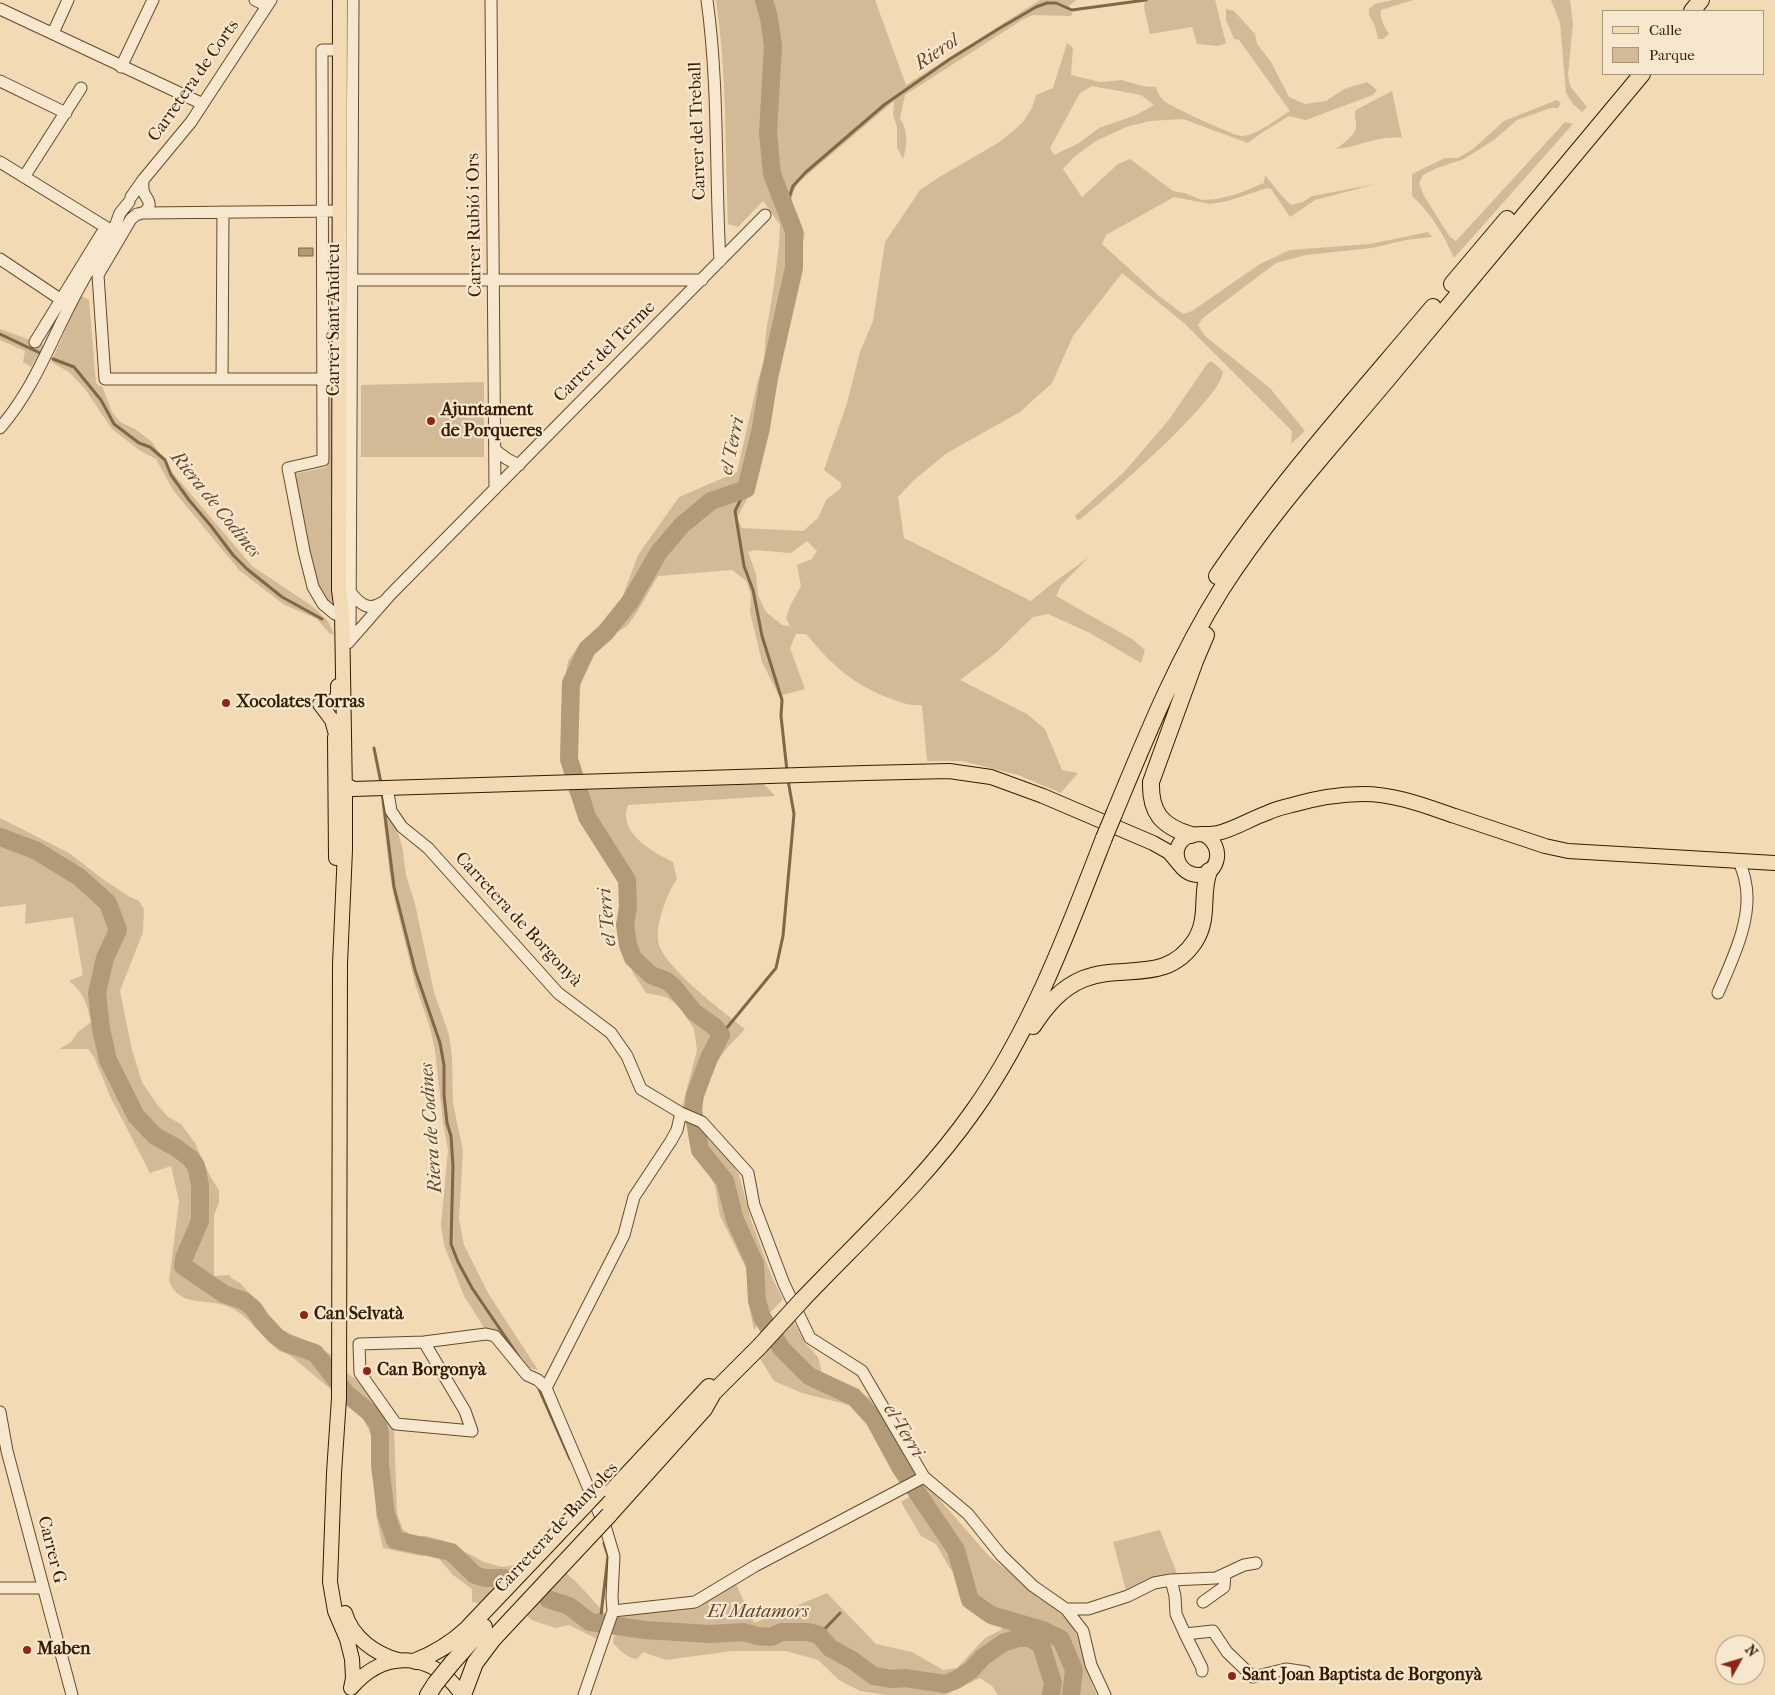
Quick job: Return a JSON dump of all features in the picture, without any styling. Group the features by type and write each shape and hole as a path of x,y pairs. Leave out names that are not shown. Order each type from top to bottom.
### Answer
{"highway":[{"path":"1693,10 1701,0"},
{"path":"604,1503 704,1409 713,1393 758,1341 916,1169 972,1096 1017,1019 1100,836 1161,678 1197,609 1230,557 1323,437 1628,75"},
{"path":"1110,812 1179,664 1207,613 1266,527 1321,458 1641,75"},
{"path":"1191,837 1162,820 1154,808 1151,796 1152,782 1194,660 1226,596 1230,577"},
{"path":"800,1296 903,1197 942,1152 974,1110 1010,1054 1056,955 1100,836"},
{"path":"1010,1054 1022,1043 1050,1002 1066,988 1096,975 1150,971 1162,968 1176,960 1186,951 1200,932 1204,921 1206,878 1209,871"},
{"path":"434,1690 490,1619 589,1519 665,1433 758,1341"},
{"path":"416,1661 448,1646 589,1519"},
{"path":"462,1695 475,1663 589,1519"}],"main road":[{"path":"340,0 340,379 345,591 342,613 346,646 338,741 336,866 337,954 340,964"},
{"path":"345,591 335,614 334,676 330,703 347,789 340,964 340,1362 330,1582 335,1611 347,1639 352,1659 353,1678 349,1692"},
{"path":"330,703 338,696 339,667 346,646"},
{"path":"330,703 337,706 339,711 340,736 338,741"},
{"path":"336,866 340,834 340,797 347,789 387,787 865,773 949,771 973,773 1010,783 1153,843 1169,852 1189,873 1195,875 1209,871 1215,864 1218,852 1225,838 1237,827"},
{"path":"1153,843 1168,844 1191,837 1217,834 1269,812 1320,797 1365,794 1407,800 1545,846 1568,851 1775,863"},
{"path":"1191,837 1213,841 1218,852"},
{"path":"1180,865 1177,853 1191,837"},
{"path":"338,1424 342,1447 338,1576 341,1599 346,1618 354,1631 367,1645 379,1653 398,1660"},
{"path":"349,1692 360,1677 372,1669 384,1663 398,1660 416,1661 443,1673 454,1683 462,1695"}],"street":[{"path":"52,33 68,0"},
{"path":"121,67 154,0"},
{"path":"255,0 269,3"},
{"name":"Carrer Sant Andreu","path":"345,591 353,280 353,0"},
{"name":"Carrer Rubió i Ors","path":"490,0 495,489"},
{"name":"Carrer del Treball","path":"707,0 715,79 720,260"},
{"name":"Carretera de Corts","path":"0,428 20,402 44,362 52,344 65,302 120,213 135,208 143,180 181,135 269,3"},
{"path":"0,9 203,104"},
{"path":"335,614 323,604 313,587 288,468 323,460 322,50 340,50"},
{"path":"0,81 66,112"},
{"path":"24,177 81,88"},
{"path":"0,162 111,228"},
{"path":"135,208 149,207 143,180"},
{"path":"174,212 137,193 131,219 98,275 105,378 340,379"},
{"path":"135,208 174,212 340,211"},
{"path":"222,379 224,212"},
{"name":"Carrer del Terme","path":"346,646 386,600 766,215"},
{"path":"0,259 65,302 35,342"},
{"path":"353,280 702,280"},
{"path":"667,281 683,298"},
{"path":"495,450 519,465"},
{"path":"345,591 366,606 378,606 386,600"},
{"name":"Carretera de Borgonyà","path":"387,787 392,811 402,828 428,848 558,993 611,1032 627,1056 641,1089 680,1113 702,1122 748,1173 758,1214 784,1284 810,1338 862,1371 924,1477 968,1514 1001,1555 1034,1586 1066,1609 1083,1631 1091,1665 1105,1695"},
{"path":"1718,993 1738,948 1746,914 1746,882 1739,861"},
{"path":"546,1388 624,1235 634,1197 677,1130 680,1113"},
{"path":"340,1343 424,1342 486,1334 495,1336 527,1375 538,1380 546,1388 603,1521 614,1556 612,1614 604,1632 584,1695"},
{"path":"359,1344 360,1374 396,1424 472,1431 465,1411 424,1342"},
{"name":"Carrer G","path":"0,1412 4,1451 72,1695"},
{"path":"612,1614 695,1602 755,1566 924,1477"},
{"path":"1066,1609 1088,1608 1128,1596 1154,1584 1171,1580 1216,1578 1244,1565 1256,1563"},
{"path":"1204,1602 1224,1587 1225,1574"},
{"path":"1171,1580 1176,1596 1176,1614 1202,1671"},
{"path":"0,1588 42,1588"},
{"path":"1185,1634 1213,1631 1227,1652 1253,1677 1286,1669 1306,1672"}],"green space":[{"path":"716,0 875,0 906,85 1040,0 1076,0 1068,7 1072,13 1071,16 1033,15 1022,20 905,95 900,118 905,128 906,138 903,159 897,148 897,127 893,115 894,101 800,181 793,192 791,203 805,234 780,337 774,398 767,415 757,474 737,518 742,528 803,531 818,518 826,500 841,488 841,483 824,470 847,403 860,352 873,321 885,242 920,190 998,143 1023,122 1032,108 1036,95 1053,88 1067,43 1073,48 1071,75 1100,82 1122,80 1142,86 1156,87 1157,92 1167,103 1217,127 1242,136 1260,130 1290,111 1239,40 1234,39 1226,20 1226,9 1234,11 1255,34 1257,44 1271,62 1289,97 1305,104 1326,101 1344,89 1367,82 1377,90 1373,95 1306,120 1289,116 1248,143 1183,119 1150,121 1126,127 1096,141 1074,157 1063,169 1082,197 1118,164 1130,159 1173,191 1185,193 1202,200 1217,199 1237,194 1264,183 1265,175 1291,205 1303,202 1312,196 1376,184 1315,200 1290,217 1271,189 1267,188 1228,201 1210,204 1174,197 1106,235 1102,244 1158,295 1183,314 1192,311 1260,264 1290,250 1370,244 1428,232 1432,237 1406,240 1372,248 1306,255 1276,263 1203,318 1198,325 1205,336 1270,388 1305,431 1291,444 1292,431 1184,323 1122,273 1073,336 1052,383 1020,412 947,453 914,480 898,497 904,538 1031,601 1089,557 1061,585 1056,596 1132,639 1145,650 1141,663 1090,633 1048,614 1033,617 996,653 960,680 1027,714 1045,729 1062,770 1078,773 1061,793 1018,775 962,761 927,761 922,705 903,703 866,688 834,664 806,634 796,634 790,648 805,689 779,696 762,662 750,612 751,595 746,581 732,570 658,576 627,626 606,639 592,657 582,680 577,701 577,776 564,776 561,709 568,661 581,642 605,621 622,598 638,555 679,497 737,472 758,380 764,362 780,225 763,201 738,227 728,224 724,84","holes":["1092,86 1141,95 1154,105 1136,115 1099,128 1079,143 1054,155 1050,148 1080,93","807,541 817,551 812,559 797,565 801,586 786,618 790,626 782,625 766,612 758,595 756,574 748,552 755,550 791,553"]},
{"path":"1145,0 1215,0 1226,43 1218,46 1197,44 1192,27 1150,34 1144,8"},
{"path":"1393,0 1413,0 1381,10 1384,25 1389,34 1383,39 1378,39 1375,26 1369,15 1369,9 1375,4"},
{"path":"1551,0 1570,0 1573,23 1568,75 1570,86 1587,107 1582,112 1573,104 1566,93 1560,23"},
{"path":"1392,91 1402,138 1385,138 1336,149 1353,134 1356,125 1356,110"},
{"path":"1557,100 1561,103 1558,108 1551,108 1517,120 1494,140 1464,159 1423,175 1419,183 1424,196 1450,237 1456,241 1565,122 1573,124 1454,258 1436,225 1412,196 1412,174 1445,158 1458,158 1473,149 1504,121"},
{"path":"81,296 89,300 96,383 102,386 112,412 120,422 135,429 152,442 172,472 252,566 312,606 327,620 334,635 329,633 317,619 283,604 239,570 173,490 156,459 139,450 112,429 85,389 69,372 51,362"},
{"path":"0,329 44,345 31,367 23,362 25,351 0,340"},
{"path":"1211,361 1223,371 1218,384 1204,403 1137,470 1081,519 1077,520 1075,516 1124,472 1168,421 1207,364"},
{"path":"484,382 484,457 361,457 361,385"},
{"path":"327,397 333,397 332,602 327,600 320,590 313,571 294,474 327,467"},
{"path":"763,780 764,784 775,796 628,805 626,815 632,833 639,840 656,853 673,862 677,879 660,917 658,940 661,950 681,975 745,1029 726,1049 714,1068 704,1096 700,1125 728,1157 739,1175 751,1220 773,1280 783,1299 754,1330 746,1268 720,1216 715,1186 701,1158 689,1142 688,1127 682,1107 697,1050 694,1029 680,1007 666,997 646,993 633,973 618,925 625,888 623,882 611,856 582,823 568,790"},
{"path":"387,794 389,809 402,845 406,875 415,904 434,992 449,1035 452,1057 453,1103 463,1151 459,1219 464,1245 488,1293 538,1370 521,1366 485,1329 464,1296 444,1245 441,1225 448,1150 435,1050 430,1028 416,987 394,898 389,869 381,795"},
{"path":"0,818 69,853 104,880 139,901 144,909 143,932 120,991 132,1050 142,1082 168,1117 181,1124 195,1143 211,1178 219,1190 219,1203 214,1215 214,1276 230,1275 265,1309 268,1319 276,1327 319,1347 333,1356 333,1391 290,1356 278,1350 249,1321 236,1311 221,1304 188,1299 174,1290 169,1281 179,1201 171,1166 150,1173 110,1096 94,1057 88,1049 59,1049 71,1042 78,1032 91,1022 81,994 69,981 83,975 73,917 25,924 26,904 0,907"},
{"path":"793,1321 806,1344 818,1357 822,1374 874,1400 918,1475 989,1556 1069,1622 1078,1637 1097,1695 998,1695 992,1686 980,1678 945,1695 887,1695 860,1691 839,1680 818,1660 786,1651 732,1651 666,1660 643,1652 637,1659 626,1655 613,1643 616,1625 625,1614 684,1610 697,1605 735,1582 754,1623 827,1593 876,1644 912,1652 943,1670 957,1668 985,1638 1001,1630 1002,1623 969,1600 961,1582 949,1567 936,1544 921,1536 901,1502 912,1495 880,1435 849,1405 802,1393 774,1381 759,1357"},
{"path":"347,1373 356,1379 394,1428 397,1513 403,1530 414,1536 426,1536 445,1541 484,1562 502,1567 520,1564 483,1604 472,1602 472,1589 453,1575 435,1554 421,1556 383,1548 376,1515 375,1473 371,1435 363,1418 347,1405"},
{"path":"1160,1530 1178,1576 1126,1591 1113,1542"},
{"path":"566,1573 605,1613 599,1640 569,1625 555,1628 532,1620 527,1616"}],"shaded area":[{"path":"299,248 313,248 313,256 299,256"}],"waterway":[{"name":"el Terri","path":"764,0 773,46 768,133 772,174 794,231 794,268 769,378 761,428 746,489 711,501 682,525 659,552 630,602 605,633 587,649 571,683 569,759 587,817 627,880 628,907 625,925 628,945 633,958 651,975 667,981 674,987 694,1012 715,1027 721,1035 709,1058 695,1095 693,1110 700,1150 725,1181 735,1220 755,1264 757,1301 762,1317 781,1348 809,1376 854,1397 874,1419 900,1467 956,1550 970,1600 991,1615 1042,1630 1061,1639 1074,1670 1071,1695"},
{"name":"Rierol","path":"787,210 793,186 806,172 884,105 950,59 1000,28 1036,7 1047,3 1056,3 1072,10 1146,0"},
{"name":"Riera de Codines","path":"0,334 42,354"},
{"name":"Riera de Codines","path":"53,359 74,367 101,400 114,424 139,443 150,447 165,460 171,475 189,500 233,555 247,569 282,597 322,619"},
{"path":"746,489 735,511 744,566 753,590 762,636 782,700 781,716 787,771"},
{"name":"Riera de Codines","path":"374,748 381,783"},
{"path":"721,1035 776,968 783,936 794,814 788,780"},
{"name":"Riera de Codines","path":"382,792 394,887 415,970 440,1043 444,1065 444,1095 447,1123 451,1136 453,1166 451,1244 472,1288 519,1357"},
{"name":"El Matamors","path":"0,837 37,851 79,877 108,903 118,930 105,958 97,993 101,1029 108,1060 136,1116 155,1136 190,1158 196,1166 200,1185 200,1221 184,1258 183,1266 224,1294 244,1301 253,1308 276,1336 286,1343 315,1353 347,1394 369,1412 378,1424 380,1465 386,1514 395,1540 451,1552 475,1575 485,1578 504,1578"},
{"name":"Riera de Codines","path":"539,1389 570,1459"},
{"name":"el Terri","path":"945,1534 947,1528"},
{"name":"Riera de Codines","path":"600,1623 608,1556 604,1543"},
{"name":"El Matamors","path":"548,1599 569,1606 590,1622 645,1630 710,1634 744,1632 757,1636 771,1637 782,1632 808,1632 819,1635 830,1648 852,1660 874,1676 945,1684 956,1680 971,1670 983,1657 1003,1643 1018,1638 1030,1638 1041,1645 1053,1683 1051,1695"},
{"path":"819,1635 840,1613"}],"place":[{"name":"Ajuntament de Porqueres","path":"431,421"},
{"name":"Xocolates Torras","path":"226,703"},
{"name":"Can Selvatà","path":"304,1315"},
{"name":"Can Borgonyà","path":"367,1371"},
{"name":"Maben","path":"27,1650"},
{"name":"Sant Joan Baptista de Borgonyà","path":"1232,1676"}]}
